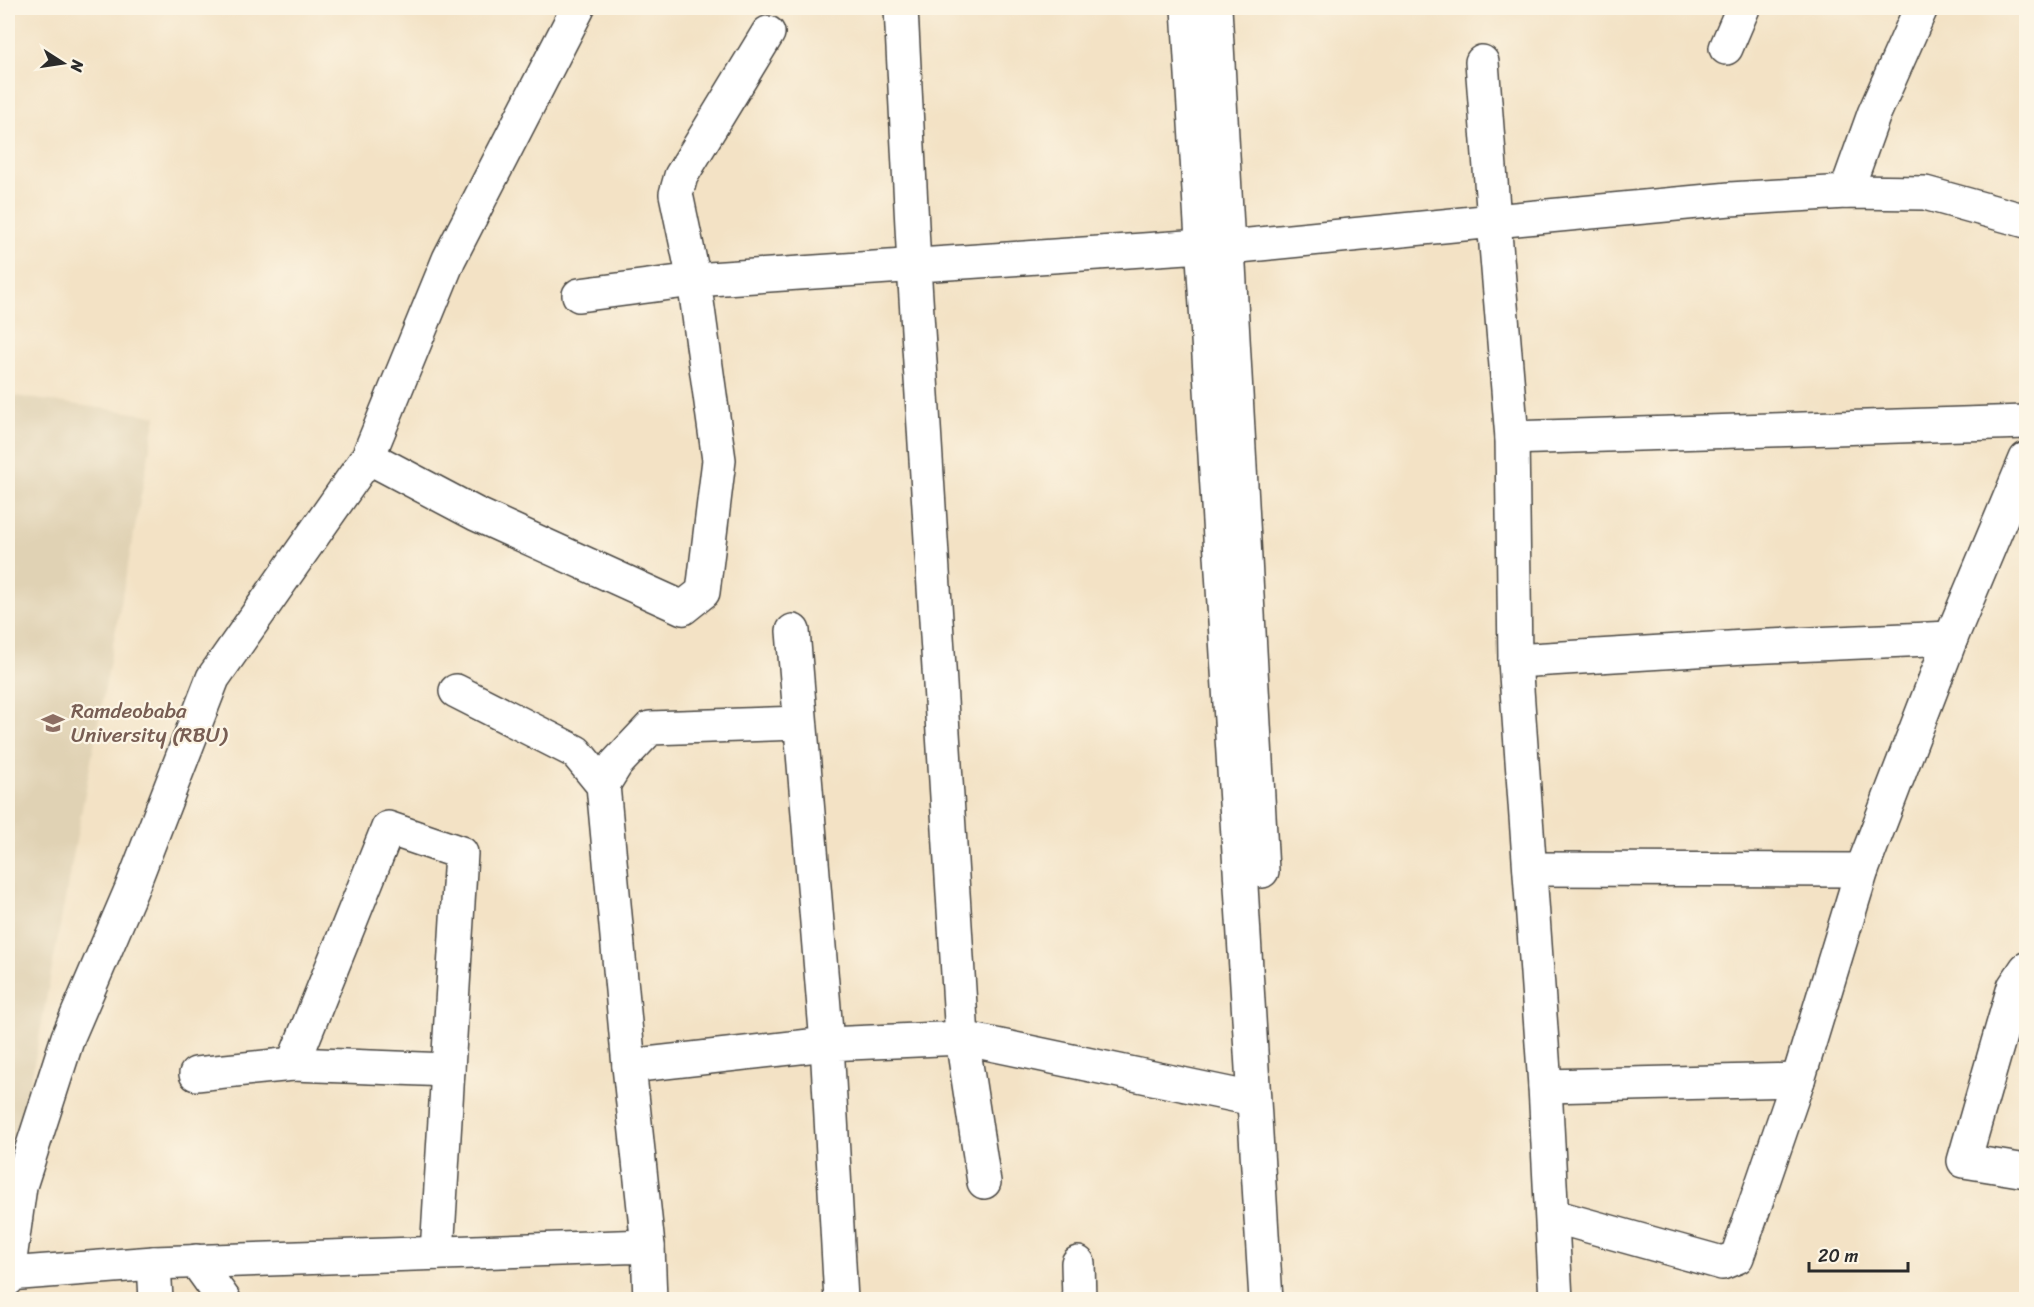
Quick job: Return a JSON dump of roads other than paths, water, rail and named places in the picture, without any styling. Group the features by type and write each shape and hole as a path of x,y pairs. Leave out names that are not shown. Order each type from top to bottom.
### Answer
{"street":[{"path":"578,8 449,259 368,457 213,678 131,890 68,1037 20,1186 8,1277 154,1263 648,1246"},
{"path":"901,8 914,266 962,1038 984,1182"},
{"path":"1188,8 1215,247 1286,1299"},
{"path":"1215,8 1215,247 1252,1099 1266,1299"},
{"path":"1726,48 1743,8"},
{"path":"1846,192 1874,114 1921,8"},
{"path":"368,457 476,514 683,608 703,592 719,460 694,280 676,194 681,176 768,33"},
{"path":"1482,62 1512,438 1515,661 1545,1086 1556,1299"},
{"path":"579,295 694,280 1215,247 1730,199 1846,192 1925,193 2025,216"},
{"path":"1512,438 2026,422"},
{"path":"1553,1216 1722,1263 1737,1257 1798,1080 1862,870 1951,638 2026,459"},
{"path":"793,631 827,1044 841,1299"},
{"path":"1515,661 1745,647 1951,638"},
{"path":"456,691 576,752 603,785 648,1246 651,1299"},
{"path":"603,785 616,764 650,728 800,723"},
{"path":"293,1064 388,828 461,853 437,1253"},
{"path":"1530,869 1862,870"},
{"path":"2022,982 1964,1161 2026,1171"},
{"path":"629,1066 827,1044 962,1038 1252,1099"},
{"path":"196,1074 293,1064 448,1070"},
{"path":"1545,1086 1798,1080"},
{"path":"196,1262 224,1299"},
{"path":"154,1263 156,1299"},
{"path":"1078,1263 1079,1299"}],"place":[{"name":"Ramdeobaba University (RBU)","path":"53,723"}]}
